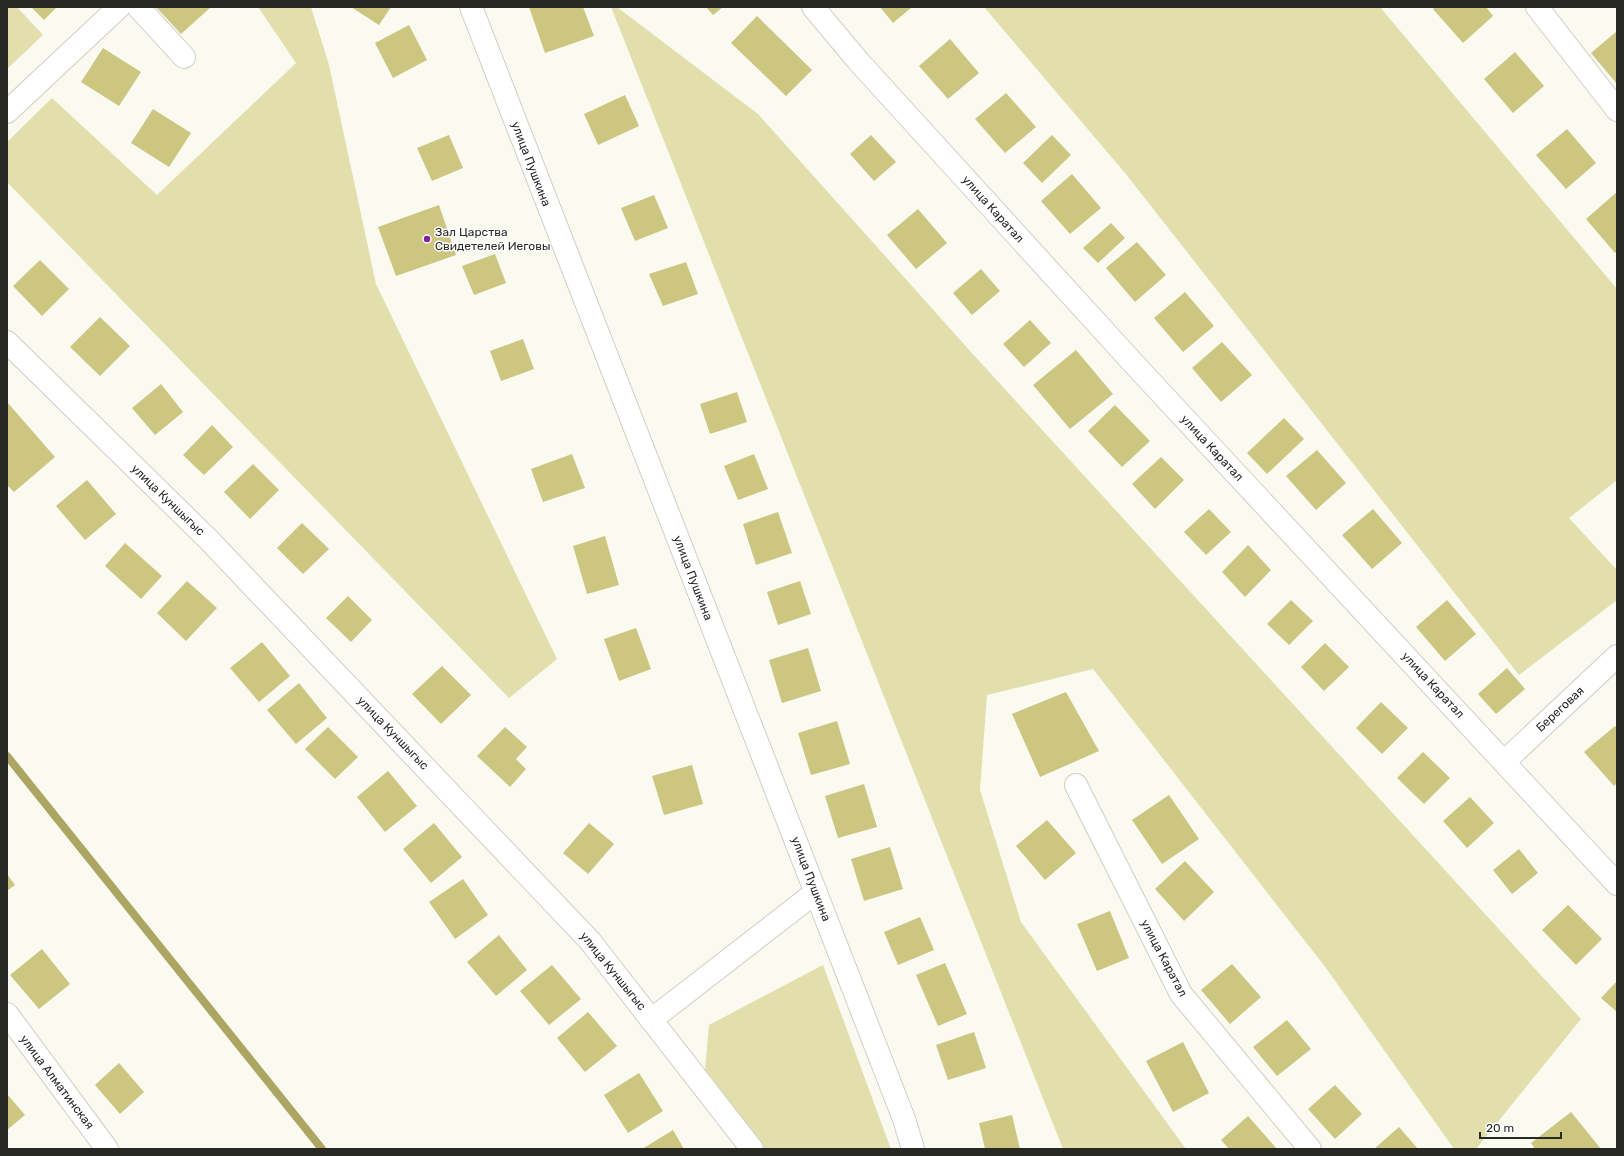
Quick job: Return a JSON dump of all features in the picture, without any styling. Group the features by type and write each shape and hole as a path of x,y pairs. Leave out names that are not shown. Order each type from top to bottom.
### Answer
{"street":[{"path":"7,112 119,7"},
{"path":"138,7 184,57"},
{"name":"улица Пушкина","path":"471,7 904,1119 913,1149"},
{"name":"улица Каратал","path":"813,7 859,62 1135,365 1617,884"},
{"path":"1537,7 1617,110"},
{"name":"улица Куншыгыс","path":"7,342 209,540 580,929 752,1149"},
{"name":"Береговая","path":"1504,762 1617,656"},
{"name":"улица Каратал","path":"1076,785 1181,994 1310,1149"},
{"path":"651,1020 816,892"},
{"name":"улица Алматинская","path":"7,1014 107,1149"}],"shaded area":[{"path":"7,7 17,7 43,35 7,69"},
{"path":"258,7 311,7 329,65 376,284 557,659 509,698 7,182 7,142 52,98 157,195 296,63"},
{"path":"611,7 617,7 758,114 971,352 1581,1019 1476,1149 1454,1149 1326,968 1093,669 987,695 980,790 1021,922 1186,1149 1063,1149"},
{"path":"984,7 1380,7 1617,289 1617,480 1569,518 1617,570 1617,600 1519,675 1125,173"},
{"path":"823,965 891,1149 764,1149 705,1070 709,1025"}],"building":[{"path":"31,7 57,7 44,20"},
{"path":"156,7 211,7 181,34"},
{"path":"351,7 391,7 379,25"},
{"path":"529,7 583,7 594,36 545,53"},
{"path":"706,7 723,7 713,15"},
{"path":"880,7 912,7 893,23"},
{"path":"1435,7 1486,7 1493,16 1463,43 1433,9"},
{"path":"757,16 812,70 786,96 731,43"},
{"path":"409,25 427,60 393,78 375,43"},
{"path":"1617,31 1617,84 1591,53"},
{"path":"950,39 979,73 948,99 919,66"},
{"path":"103,48 141,72 119,106 81,82"},
{"path":"1515,52 1544,86 1513,113 1484,79"},
{"path":"1006,93 1036,127 1005,153 975,119"},
{"path":"625,95 639,126 598,145 584,114"},
{"path":"153,109 191,133 169,167 131,143"},
{"path":"1567,129 1596,163 1566,189 1536,155"},
{"path":"449,135 463,168 432,181 417,148"},
{"path":"871,135 896,162 874,181 850,154"},
{"path":"1052,135 1071,155 1042,183 1023,163"},
{"path":"1072,174 1101,208 1070,234 1041,201"},
{"path":"1617,192 1617,251 1615,253 1586,219"},
{"path":"654,195 668,228 635,241 621,208"},
{"path":"439,205 456,255 396,276 378,227"},
{"path":"918,209 947,243 916,269 887,235"},
{"path":"1111,223 1125,238 1098,263 1083,248"},
{"path":"1137,242 1166,275 1135,302 1106,268"},
{"path":"495,254 506,283 474,295 462,266"},
{"path":"40,260 69,289 42,316 13,286"},
{"path":"686,262 698,294 663,306 649,274"},
{"path":"981,269 1000,291 972,315 953,293"},
{"path":"1185,292 1214,326 1183,352 1154,318"},
{"path":"100,317 130,346 100,376 70,347"},
{"path":"1030,320 1051,343 1024,367 1003,344"},
{"path":"523,339 534,369 501,381 490,351"},
{"path":"1222,342 1252,375 1221,402 1192,368"},
{"path":"1076,350 1113,394 1070,429 1033,385"},
{"path":"161,384 183,412 155,435 132,408"},
{"path":"737,392 747,422 710,434 700,404"},
{"path":"7,402 55,457 14,492 7,485"},
{"path":"1115,405 1150,441 1122,467 1088,431"},
{"path":"1284,418 1304,439 1267,474 1247,453"},
{"path":"212,425 233,447 204,475 183,455"},
{"path":"1317,450 1346,483 1316,510 1286,476"},
{"path":"572,454 585,488 543,502 531,469"},
{"path":"754,454 768,489 738,500 724,466"},
{"path":"1161,457 1184,480 1155,509 1132,484"},
{"path":"253,464 279,490 250,519 224,492"},
{"path":"87,480 116,514 85,540 56,506"},
{"path":"1209,509 1231,532 1206,555 1184,532"},
{"path":"1373,509 1402,543 1372,569 1342,535"},
{"path":"778,512 792,553 756,565 743,524"},
{"path":"302,523 329,549 303,574 277,548"},
{"path":"605,536 619,585 587,594 573,546"},
{"path":"125,543 162,576 141,599 105,566"},
{"path":"1248,545 1271,570 1245,597 1222,572"},
{"path":"187,581 217,608 186,641 157,613"},
{"path":"800,581 811,614 778,625 767,592"},
{"path":"348,596 372,620 351,642 326,618"},
{"path":"1291,600 1313,621 1289,645 1267,624"},
{"path":"1447,600 1476,634 1445,661 1416,627"},
{"path":"636,628 651,669 619,681 604,639"},
{"path":"262,642 290,676 259,702 230,668"},
{"path":"1325,643 1349,667 1324,691 1301,667"},
{"path":"808,648 821,691 782,703 769,660"},
{"path":"442,666 471,695 441,724 412,694"},
{"path":"1507,668 1525,689 1496,714 1478,694"},
{"path":"299,683 327,718 296,744 267,710"},
{"path":"1066,692 1099,751 1040,777 1012,714"},
{"path":"1381,702 1408,728 1382,754 1356,728"},
{"path":"837,721 850,764 811,775 798,733"},
{"path":"1615,726 1617,728 1617,783 1614,786 1584,752"},
{"path":"328,727 358,757 335,779 305,749"},
{"path":"505,727 527,747 516,759 526,769 510,787 477,756"},
{"path":"1423,752 1450,778 1424,804 1397,778"},
{"path":"692,765 703,804 664,815 652,776"},
{"path":"388,771 417,806 385,832 357,797"},
{"path":"864,784 877,827 838,838 825,796"},
{"path":"1169,795 1199,839 1162,864 1132,820"},
{"path":"1470,797 1494,823 1467,848 1443,821"},
{"path":"1047,820 1076,853 1045,880 1016,846"},
{"path":"434,823 462,857 431,883 403,849"},
{"path":"589,823 614,844 588,874 563,853"},
{"path":"890,847 903,889 864,901 851,859"},
{"path":"1519,849 1538,873 1512,894 1493,870"},
{"path":"1185,861 1214,892 1184,921 1155,889"},
{"path":"7,874 15,885 7,891"},
{"path":"463,879 488,915 455,939 429,902"},
{"path":"1568,905 1602,939 1576,965 1542,930"},
{"path":"1110,911 1129,958 1097,971 1077,924"},
{"path":"920,917 934,950 898,965 884,932"},
{"path":"499,935 527,970 496,996 467,962"},
{"path":"42,949 70,984 39,1009 10,975"},
{"path":"945,963 967,1014 938,1026 916,975"},
{"path":"1232,964 1261,997 1230,1024 1201,990"},
{"path":"552,965 581,999 549,1025 520,991"},
{"path":"1617,981 1617,1012 1601,998"},
{"path":"588,1012 617,1046 585,1072 557,1038"},
{"path":"1287,1020 1311,1049 1277,1076 1253,1047"},
{"path":"974,1032 986,1068 948,1080 936,1045"},
{"path":"1183,1042 1209,1093 1173,1112 1146,1061"},
{"path":"119,1063 144,1092 120,1114 95,1085"},
{"path":"639,1073 663,1111 628,1133 604,1095"},
{"path":"1335,1085 1362,1114 1335,1139 1308,1109"},
{"path":"7,1094 25,1115 7,1130"},
{"path":"1571,1112 1601,1149 1535,1149 1531,1143"},
{"path":"1012,1115 1020,1149 985,1149 979,1123"},
{"path":"1248,1116 1277,1149 1229,1149 1221,1140"},
{"path":"1399,1127 1418,1149 1374,1149"},
{"path":"673,1130 684,1149 642,1149"}],"waterway":[{"path":"7,756 322,1149"}],"place":[{"name":"Зал Царства Свидетелей Иеговы","path":"427,239"}]}
